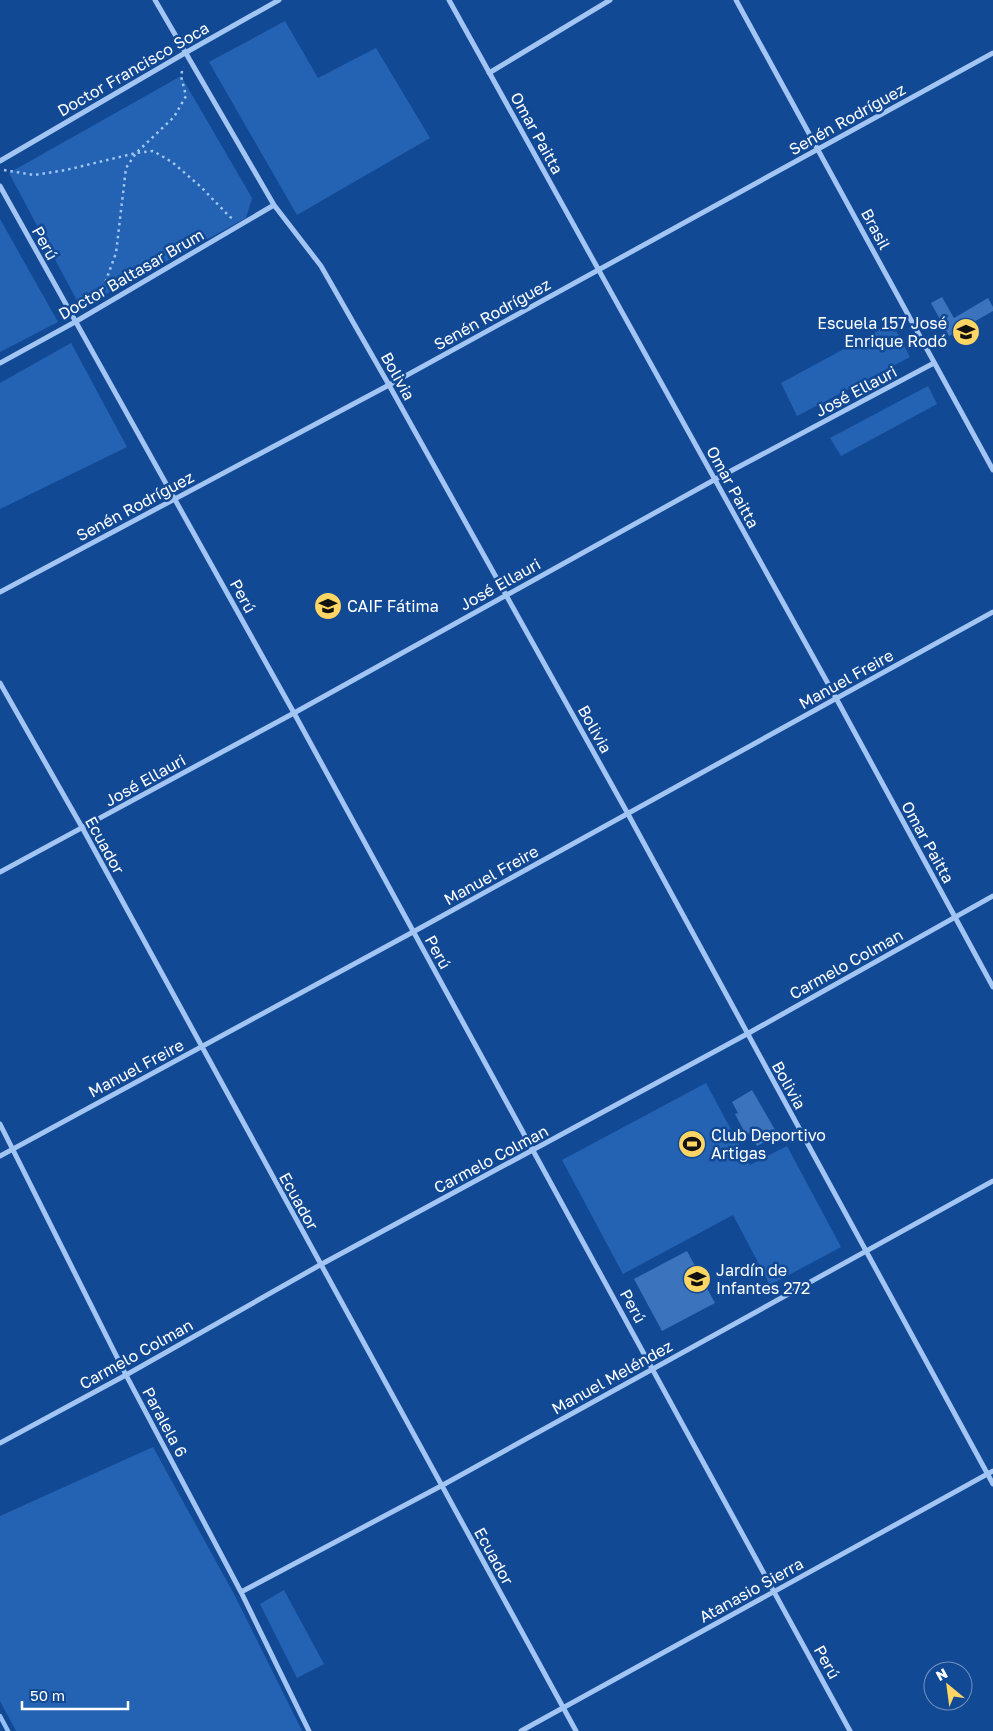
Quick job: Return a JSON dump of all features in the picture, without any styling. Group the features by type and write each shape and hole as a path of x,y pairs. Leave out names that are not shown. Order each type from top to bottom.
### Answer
{"street":[{"name":"Bolivia","path":"155,0 274,205 321,266 389,385 628,814 746,1034 990,1473 993,1484"},
{"name":"Doctor Francisco Soca","path":"0,161 279,0"},
{"name":"Omar Paitta","path":"449,0 836,698 993,987"},
{"path":"489,73 610,0"},
{"name":"Brasil","path":"736,0 993,470"},
{"name":"Senén Rodríguez","path":"0,592 389,385 993,52"},
{"name":"Perú","path":"0,186 74,322 175,498 294,713 850,1731"},
{"name":"Doctor Baltasar Brum","path":"0,363 274,205"},
{"name":"José Ellauri","path":"0,872 294,713 714,480 934,363"},
{"name":"Manuel Freire","path":"0,1156 413,932 993,612"},
{"name":"Ecuador","path":"0,683 82,829 576,1731"},
{"name":"Carmelo Colman","path":"0,1443 126,1375 320,1265 746,1034 993,896"},
{"name":"Paralela 6","path":"0,1124 126,1375 241,1592 309,1731"},
{"name":"Manuel Meléndez","path":"241,1592 441,1486 993,1181"},
{"name":"Atanasio Sierra","path":"521,1731 990,1473"}],"path":[{"path":"98,299 102,294 116,253 126,168 136,153 174,117 186,96 181,76 185,53"},
{"path":"0,169 34,176 136,153 153,151 172,162 201,187 230,218 238,218"}],"shaded area":[{"path":"285,21 318,78 376,48 430,138 297,215 209,62"},
{"path":"181,76 252,198 246,218 81,308 9,173"},
{"path":"0,219 58,322 0,352"},
{"path":"892,323 910,357 797,416 781,383"},
{"path":"71,343 127,447 0,509 0,383"},
{"path":"928,386 937,404 841,456 830,438"},
{"path":"706,1083 750,1165 787,1146 841,1247 770,1285 733,1215 623,1274 562,1160"},
{"path":"153,1447 235,1596 302,1731 16,1731 0,1701 0,1516"},
{"path":"284,1590 324,1664 297,1678 260,1604"}],"building":[{"path":"942,297 954,318 988,298 993,311 949,336 931,303"},
{"path":"752,1090 778,1135 757,1146 749,1133 746,1135 735,1114 738,1113 732,1102"},
{"path":"687,1251 715,1303 662,1331 634,1279"}],"waterway":[{"path":"0,1716 8,1731"}],"place":[{"name":"Escuela 157 José Enrique Rodó","path":"966,332"},
{"name":"CAIF Fátima","path":"328,606"},
{"name":"Club Deportivo Artigas","path":"692,1144"},
{"name":"Jardín de Infantes 272","path":"697,1279"}]}
